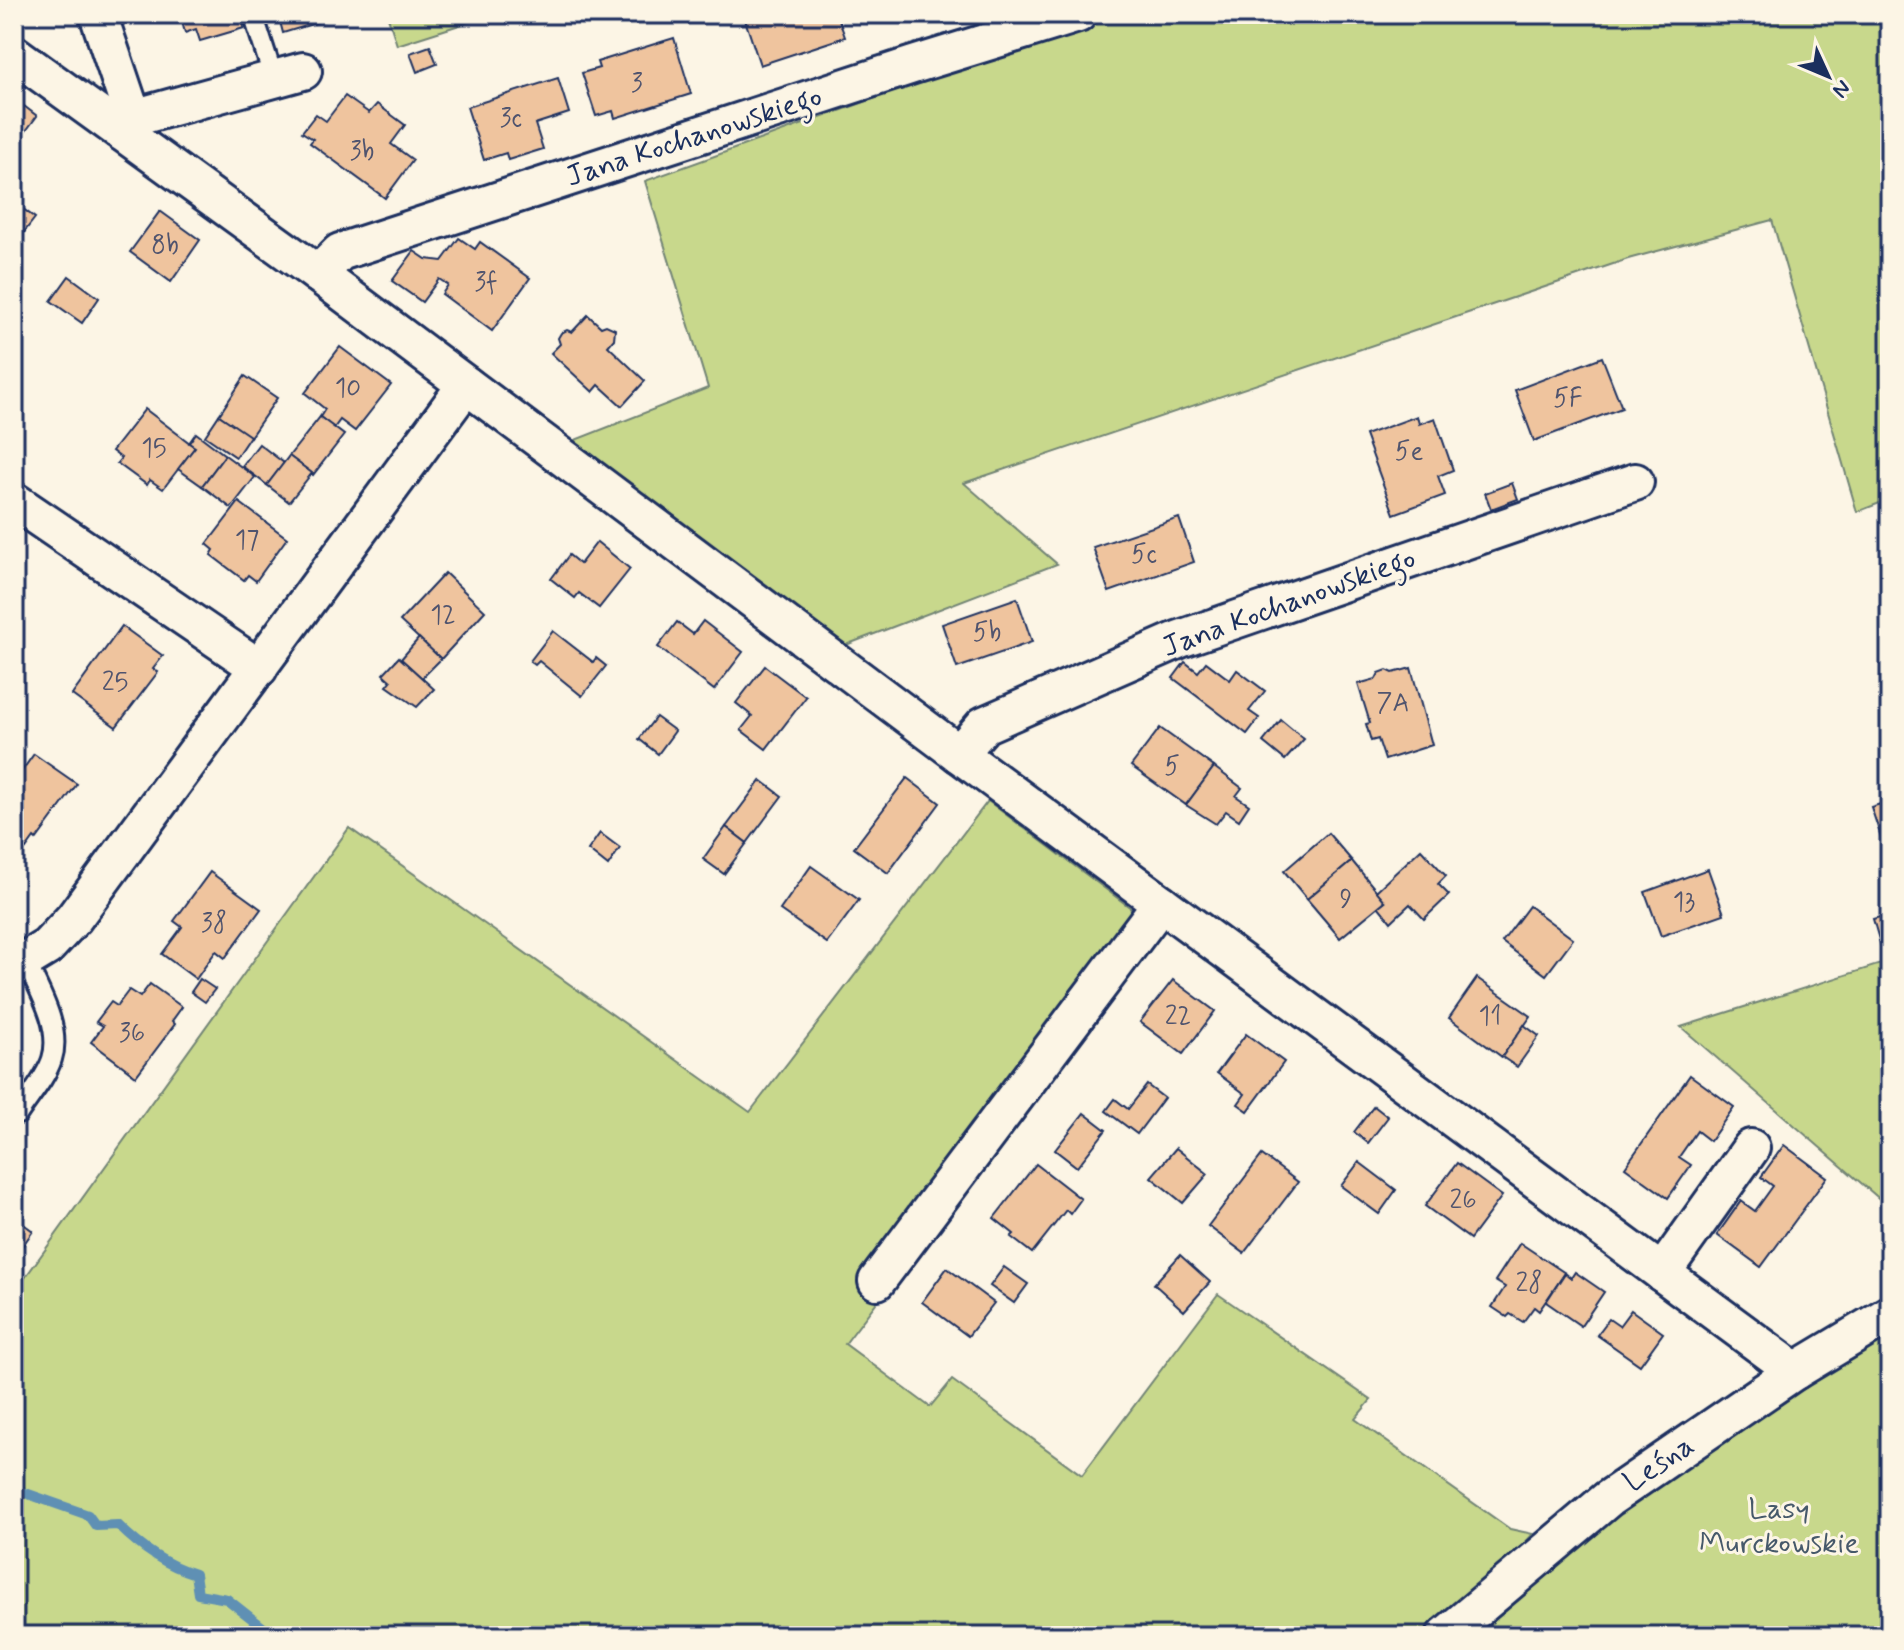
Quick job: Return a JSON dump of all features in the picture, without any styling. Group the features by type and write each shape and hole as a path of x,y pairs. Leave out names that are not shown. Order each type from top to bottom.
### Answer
{"street":[{"path":"98,14 128,125"},
{"name":"Jana Kochanowskiego","path":"318,274 340,252 1078,14"},
{"path":"14,54 128,125 318,274 959,754 1795,1371"},
{"path":"128,125 288,75"},
{"path":"20,964 47,947 74,918 466,385"},
{"name":"Jana Kochanowskiego","path":"959,754 984,725 1180,639 1635,482"},
{"path":"14,501 259,668"},
{"path":"877,1281 1161,903"},
{"path":"1662,1273 1751,1148"},
{"name":"Leśna","path":"1445,1636 1608,1499 1795,1371 1890,1314"}],"lane":[{"path":"253,14 288,75"},
{"path":"18,1114 51,1063 55,1047 54,1030 20,964"}],"green space":[{"path":"387,14 494,14 397,45"},
{"path":"1109,14 1890,14 1890,499 1857,512 1772,220 1628,259 964,483 1057,564 843,646 570,442 708,388 645,181"},
{"path":"988,801 1159,929 845,1344 930,1407 952,1380 1082,1475 1218,1294 1371,1400 1355,1419 1510,1529 1533,1534 1440,1636 14,1636 14,1293 349,828 750,1112"},
{"path":"1890,961 1890,1208 1681,1027"},
{"name":"Lasy Murckowskie","path":"1890,1327 1890,1636 1465,1636 1608,1514"}],"building":[{"path":"180,14 240,14 244,28 200,41 196,29 185,33"},
{"path":"278,14 338,14 339,16 283,33"},
{"path":"753,14 837,14 845,37 760,65 744,17"},
{"path":"674,38 691,94 615,118 613,111 596,116 582,73 599,68 597,62"},
{"path":"430,46 437,64 417,72 410,53"},
{"path":"558,78 569,113 535,124 543,149 508,160 506,153 484,160 467,107"},
{"path":"345,96 369,113 377,104 405,125 391,144 413,160 385,198 310,143 313,139 302,132 316,114 326,121"},
{"path":"24,106 37,116 17,143 14,141 14,120"},
{"path":"14,202 35,218 14,245"},
{"path":"160,211 200,240 171,282 130,252"},
{"path":"459,238 475,249 480,242 530,278 492,331 442,294 448,285 439,279 422,302 392,281 414,251 426,259 442,261"},
{"path":"69,276 99,298 82,323 51,301"},
{"path":"588,315 601,327 606,325 615,329 614,339 608,346 645,381 622,406 599,385 593,392 551,353 560,344 558,338 561,333 567,330 572,332"},
{"path":"340,347 391,385 355,431 340,420 334,428 320,417 325,409 305,393"},
{"path":"1602,357 1622,408 1534,441 1515,390"},
{"path":"245,376 277,398 250,437 219,415"},
{"path":"145,409 195,447 163,489 150,480 147,485 117,463 121,458 112,451"},
{"path":"219,415 250,436 236,457 205,436"},
{"path":"1417,416 1419,424 1435,418 1453,470 1438,476 1445,495 1394,514 1365,435"},
{"path":"320,417 344,435 313,475 289,456"},
{"path":"196,433 225,455 202,486 178,469 195,447 189,443"},
{"path":"259,444 284,463 267,485 242,466"},
{"path":"225,455 255,477 231,508 202,486"},
{"path":"289,456 312,473 289,502 267,485"},
{"path":"1512,483 1518,499 1491,509 1485,493"},
{"path":"239,502 287,538 256,581 248,575 244,580 211,555 214,550 207,544"},
{"path":"1179,518 1194,562 1109,592 1093,547"},
{"path":"597,542 630,569 599,608 579,593 575,598 551,579 569,555 580,564"},
{"path":"445,573 485,611 441,659 400,621"},
{"path":"14,594 24,601 14,615"},
{"path":"1017,598 1032,642 957,668 942,624"},
{"path":"703,621 743,652 714,690 658,647 677,622 693,634"},
{"path":"122,626 163,656 153,669 158,672 116,727 72,695"},
{"path":"553,631 593,662 596,658 606,666 582,696 539,661 535,665 530,661"},
{"path":"419,638 441,659 422,678 401,659"},
{"path":"399,657 434,689 417,707 387,686 391,681 383,674"},
{"path":"1185,662 1198,672 1206,662 1230,680 1237,670 1265,691 1249,711 1259,718 1247,734 1173,678"},
{"path":"765,666 806,697 766,749 741,730 752,716 736,703"},
{"path":"1411,668 1432,745 1385,760 1378,739 1371,741 1366,724 1370,723 1358,684 1376,679 1379,673 1387,670 1393,673"},
{"path":"656,717 675,731 658,754 639,739"},
{"path":"1281,720 1304,739 1285,760 1263,742"},
{"path":"1160,728 1214,767 1186,805 1131,766"},
{"path":"34,754 77,784 26,849 14,840 14,782"},
{"path":"1214,767 1242,788 1236,796 1249,805 1239,820 1226,811 1216,824 1186,805"},
{"path":"907,778 940,803 888,873 854,848"},
{"path":"761,780 782,796 747,843 726,827"},
{"path":"1890,801 1890,850 1886,852 1871,807"},
{"path":"726,827 747,843 724,874 703,859"},
{"path":"600,833 620,848 608,866 588,850"},
{"path":"1328,833 1352,861 1307,899 1284,871"},
{"path":"1421,849 1446,876 1438,884 1449,895 1424,919 1410,904 1391,922 1378,906 1385,901 1376,891"},
{"path":"1352,861 1385,901 1340,938 1307,899"},
{"path":"811,866 859,900 827,943 780,910"},
{"path":"1708,869 1724,914 1661,936 1645,892"},
{"path":"210,872 261,909 225,958 216,951 196,979 162,954 182,927 174,921"},
{"path":"1529,906 1573,939 1546,975 1502,942"},
{"path":"1890,914 1890,955 1884,957 1873,919"},
{"path":"1477,978 1531,1016 1502,1057 1449,1018"},
{"path":"200,979 215,989 205,1002 191,992"},
{"path":"1173,980 1215,1011 1183,1054 1140,1022"},
{"path":"150,984 182,1007 172,1021 175,1024 136,1076 91,1042 103,1026 96,1022 111,1002 117,1006 129,990 140,997"},
{"path":"1524,1025 1539,1036 1517,1067 1502,1057"},
{"path":"1246,1034 1284,1062 1248,1111 1238,1104 1245,1094 1217,1073"},
{"path":"1690,1075 1734,1107 1710,1141 1697,1131 1679,1157 1691,1165 1668,1198 1625,1167"},
{"path":"1147,1085 1164,1098 1137,1134 1106,1111 1115,1099 1128,1109"},
{"path":"1374,1106 1388,1117 1368,1143 1354,1132"},
{"path":"1084,1113 1106,1130 1077,1167 1055,1150"},
{"path":"1784,1145 1827,1177 1761,1267 1717,1235 1741,1201 1755,1211 1773,1186 1761,1177"},
{"path":"1176,1148 1208,1174 1183,1203 1151,1177"},
{"path":"1262,1155 1298,1182 1244,1253 1208,1226"},
{"path":"1359,1162 1396,1190 1379,1214 1341,1186"},
{"path":"1457,1163 1502,1196 1470,1239 1425,1206"},
{"path":"1036,1164 1081,1199 1070,1214 1066,1210 1032,1253 1011,1237 1014,1234 994,1218"},
{"path":"14,1217 33,1231 14,1258"},
{"path":"1520,1243 1565,1273 1539,1311 1534,1307 1523,1322 1510,1314 1507,1317 1492,1307 1505,1287 1495,1281"},
{"path":"1180,1255 1210,1282 1184,1311 1154,1284"},
{"path":"1004,1267 1028,1284 1014,1303 990,1286"},
{"path":"947,1268 994,1303 968,1336 922,1302"},
{"path":"1575,1272 1604,1292 1581,1326 1546,1302 1565,1273 1571,1278"},
{"path":"1631,1310 1663,1333 1640,1365 1597,1335 1609,1319 1619,1326"}],"waterway":[{"path":"14,1489 88,1515 96,1526 118,1525 154,1554 173,1566 195,1574 198,1594 227,1599 274,1636"}]}
